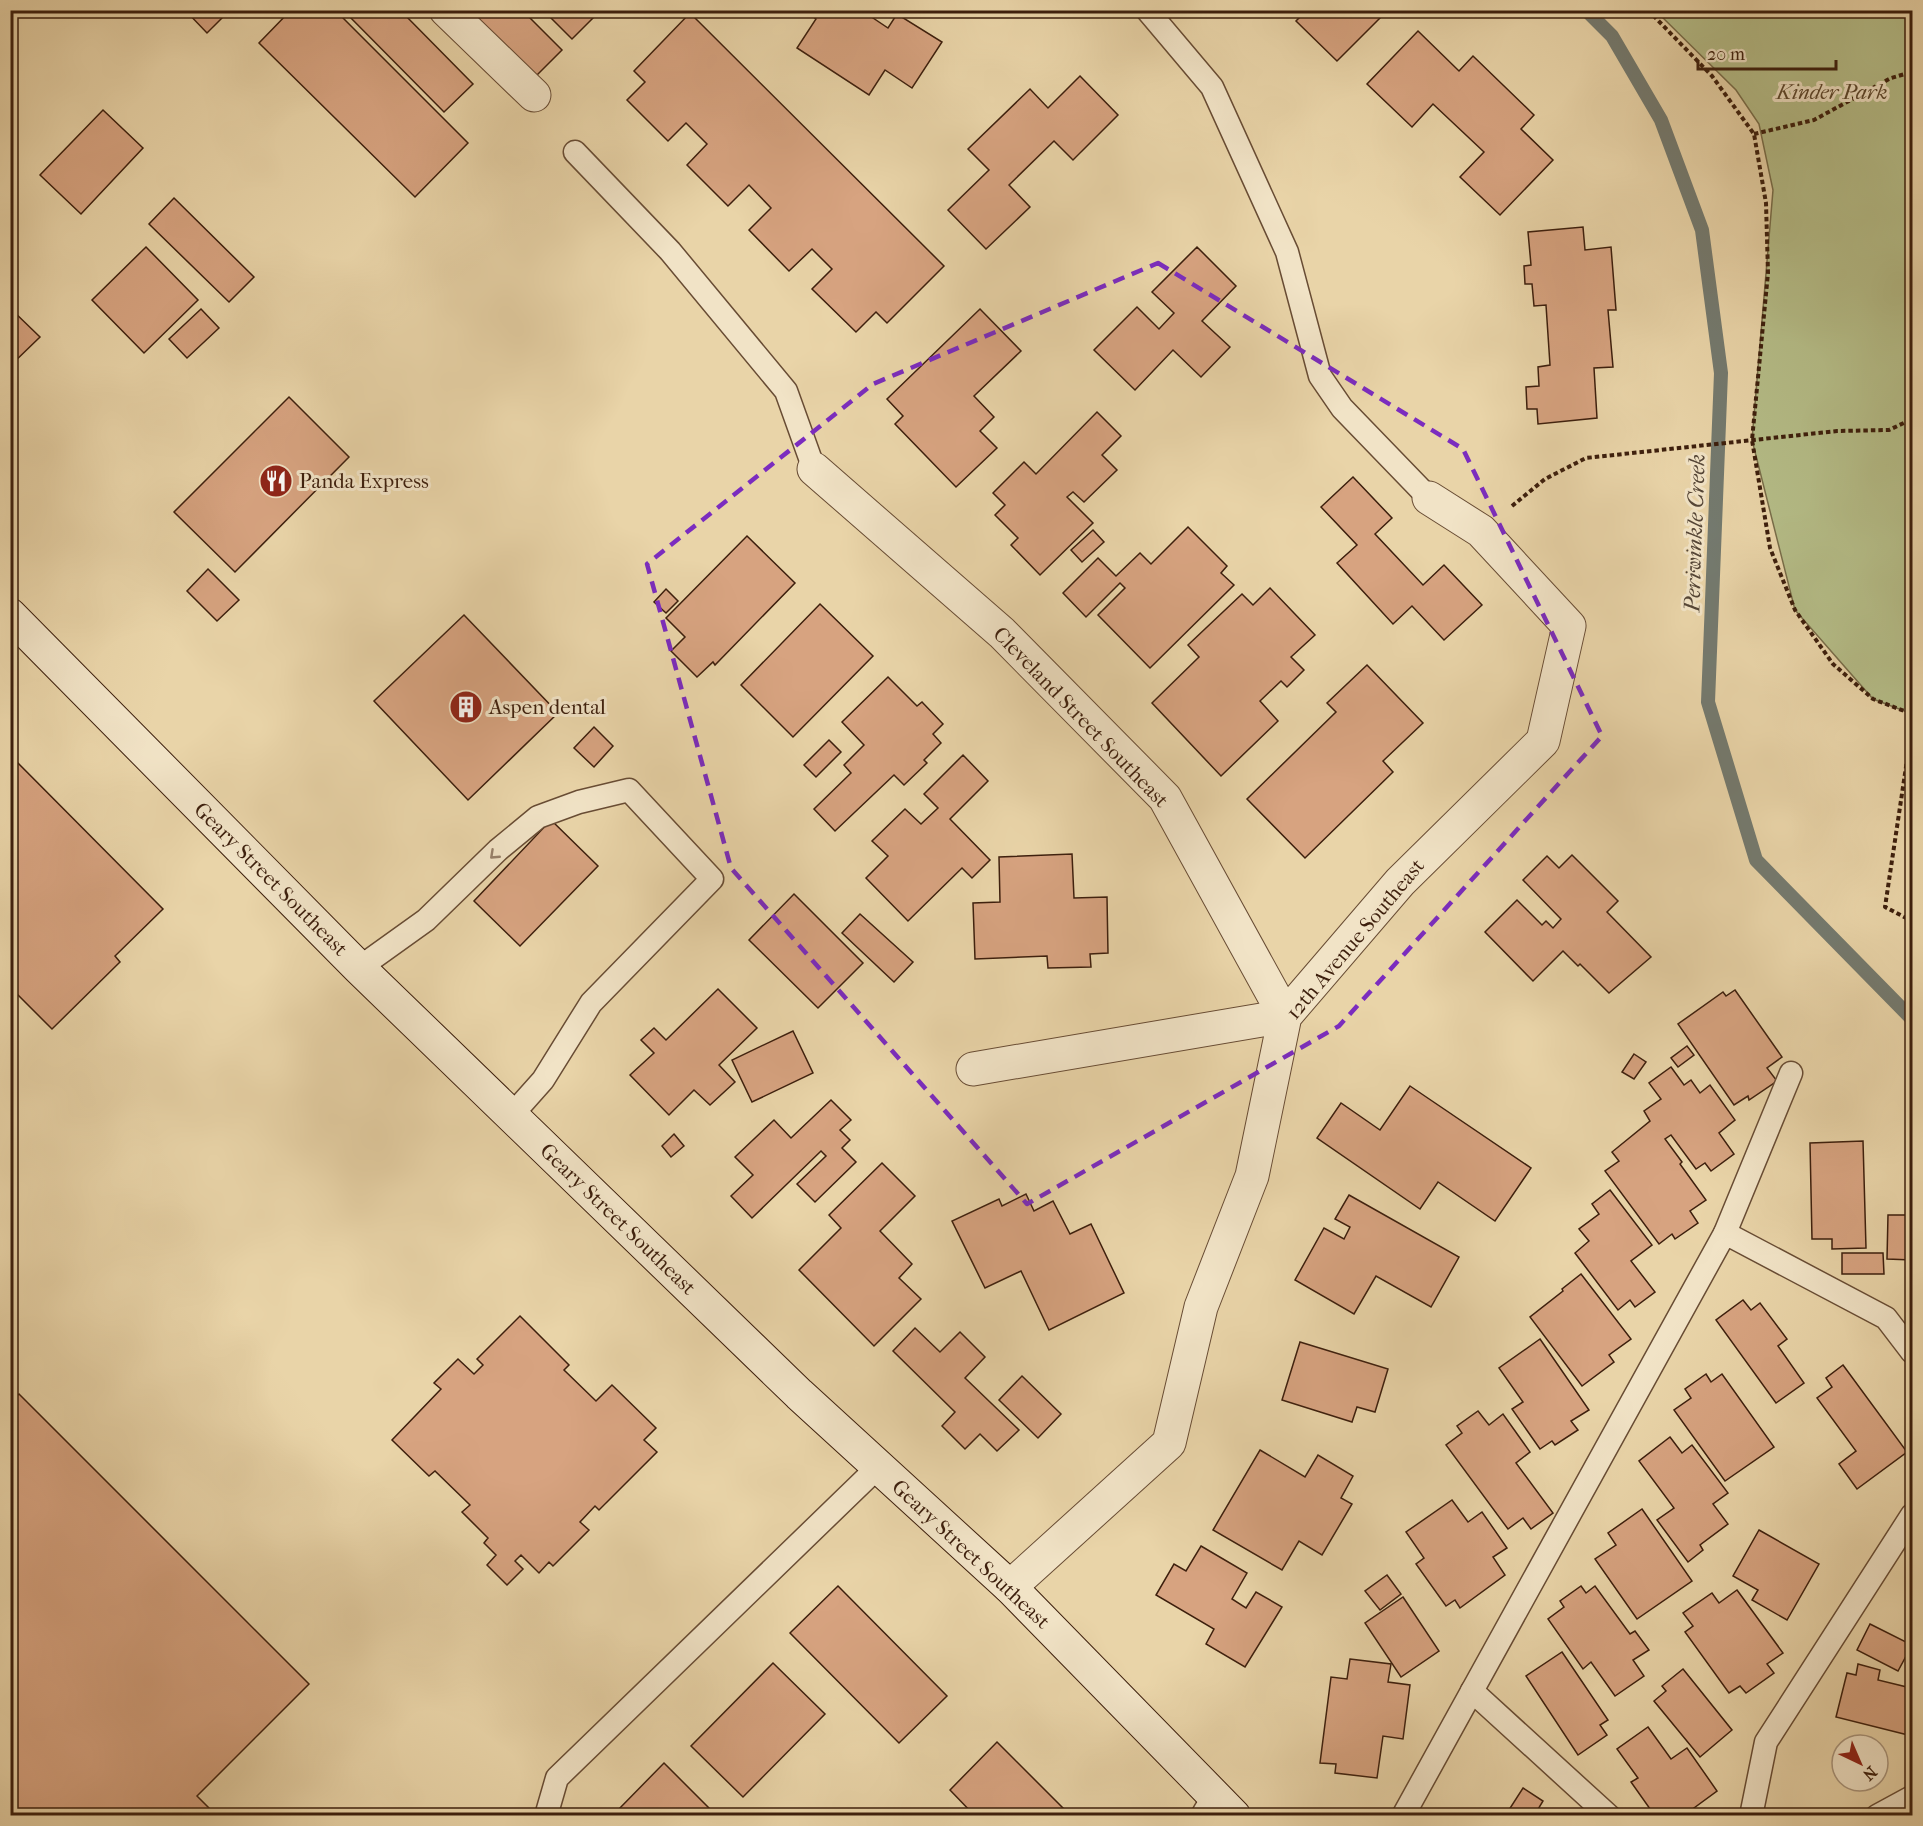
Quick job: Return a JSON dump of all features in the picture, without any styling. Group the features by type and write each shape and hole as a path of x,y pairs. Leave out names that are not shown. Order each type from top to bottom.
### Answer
{"street":[{"path":"446,10 534,95"},
{"name":"Cleveland Street Southeast","path":"814,469 1002,633 1165,798 1285,1016"},
{"name":"12th Avenue Southeast","path":"1010,1587 1169,1443 1201,1307 1252,1176 1285,1016 1400,882 1543,741 1569,626 1481,531 1429,498"},
{"name":"Geary Street Southeast","path":"10,615 359,968 511,1116 799,1394 1010,1587 1216,1809"},
{"path":"973,1069 1285,1016"}],"lane":[{"path":"1148,10 1212,87 1287,252 1320,376 1342,408 1429,498"},
{"path":"575,152 670,251 786,391 814,469"},
{"path":"359,968 426,920 498,850 538,817 579,802 629,790 712,879 591,1003 543,1080 511,1116"},
{"path":"1403,1815 1725,1233 1791,1073"},
{"path":"1725,1233 1886,1318 1912,1352"},
{"path":"546,1815 557,1778 878,1467"},
{"path":"1751,1815 1766,1742 1912,1515"},
{"path":"1472,1691 1610,1815"},
{"path":"1877,1815 1912,1797"}],"path":[{"path":"1648,10 1712,76 1754,134 1766,203 1768,273 1752,440 1770,548 1795,610 1833,664 1873,699 1912,714"},
{"path":"1754,134 1814,120 1891,78 1912,72"},
{"path":"1481,531 1545,479 1586,458 1837,431 1889,430 1912,419"},
{"path":"1912,727 1885,907 1912,921"}],"highlighted area":[{"path":"1158,263 1463,449 1602,736 1339,1026 1027,1204 731,868 647,564 873,384"}],"green space":[{"name":"Kinder Park","path":"1656,11 1912,11 1912,714 1873,699 1795,610 1752,440 1773,190 1759,124 1736,90"}],"building":[{"path":"185,10 230,10 207,33"},
{"path":"291,10 335,10 468,143 415,197 259,43"},
{"path":"343,10 400,10 473,84 444,112"},
{"path":"467,10 522,10 562,50 535,77"},
{"path":"543,10 601,10 572,39"},
{"path":"803,10 861,10 888,28 897,14 942,42 912,88 885,70 869,95 797,48 816,19"},
{"path":"1307,10 1387,11 1337,61 1296,21"},
{"path":"690,13 944,266 887,323 876,312 856,332 812,289 832,269 812,249 789,271 749,230 771,208 749,185 728,206 687,165 707,144 686,123 668,141 627,100 645,82 634,71"},
{"path":"1418,31 1459,71 1473,56 1534,115 1521,129 1553,160 1500,215 1460,177 1484,152 1433,104 1412,127 1367,84"},
{"path":"1080,76 1118,115 1073,160 1054,141 1009,185 1030,207 986,249 948,210 989,170 968,149 1030,89 1048,108"},
{"path":"103,110 143,148 81,214 40,175"},
{"path":"174,198 254,277 229,302 149,224"},
{"path":"1583,227 1585,250 1611,247 1616,310 1608,310 1613,367 1594,368 1597,418 1538,424 1537,409 1527,409 1526,387 1539,386 1538,367 1550,365 1546,305 1534,306 1532,284 1525,284 1524,266 1531,265 1528,232"},
{"path":"146,247 198,300 144,353 92,300"},
{"path":"1197,247 1236,286 1202,321 1230,347 1201,377 1173,350 1135,390 1094,350 1137,307 1159,329 1174,313 1152,292"},
{"path":"10,308 40,337 10,366"},
{"path":"201,309 219,328 187,358 169,339"},
{"path":"980,309 1021,351 974,396 994,417 980,431 997,448 956,487 895,424 903,416 887,399"},
{"path":"289,397 349,457 235,572 174,512"},
{"path":"1097,412 1121,436 1102,455 1117,470 1084,502 1073,492 1067,497 1093,523 1040,575 1011,545 1018,538 995,515 1005,505 993,493 1024,462 1036,474"},
{"path":"1353,477 1392,518 1375,534 1423,585 1444,565 1482,605 1444,640 1412,606 1393,624 1337,563 1357,545 1321,507"},
{"path":"1188,527 1227,566 1221,573 1234,585 1150,668 1098,615 1125,588 1120,583 1086,617 1063,593 1098,558 1116,576 1140,553 1151,564"},
{"path":"1093,530 1104,542 1082,562 1071,550"},
{"path":"747,536 795,583 715,665 713,662 697,677 671,651 685,637 666,618"},
{"path":"208,569 239,600 217,621 187,591"},
{"path":"1270,588 1315,635 1291,657 1304,670 1287,687 1281,681 1260,701 1278,721 1221,776 1152,703 1199,657 1188,645 1242,594 1253,605"},
{"path":"666,589 678,601 666,613 654,602"},
{"path":"820,604 873,656 793,737 741,685"},
{"name":"Aspen dental","path":"464,615 558,713 468,800 374,701"},
{"path":"1367,665 1423,723 1383,761 1393,772 1305,858 1247,799 1336,712 1327,703"},
{"path":"888,677 917,706 922,702 943,724 933,734 941,743 924,760 927,763 904,785 894,775 835,831 814,809 851,773 844,765 864,745 842,722"},
{"path":"594,727 613,746 594,767 574,748"},
{"path":"829,740 841,752 816,777 804,765"},
{"path":"10,755 163,909 115,956 120,962 52,1029 10,987"},
{"path":"963,755 988,781 950,819 990,860 972,878 962,868 908,921 866,878 888,856 872,841 905,809 921,824 938,808 924,794"},
{"path":"551,820 598,866 520,946 474,901"},
{"path":"1072,854 1074,898 1107,897 1108,953 1090,954 1091,967 1048,968 1047,956 975,959 973,903 1000,902 999,857"},
{"path":"1572,855 1618,901 1607,912 1651,957 1609,993 1580,964 1578,966 1563,951 1533,981 1485,932 1517,900 1542,925 1546,921 1553,928 1561,919 1523,880 1547,856 1559,868"},
{"path":"794,894 863,963 818,1008 749,940"},
{"path":"860,914 913,962 894,982 842,933"},
{"path":"718,989 757,1028 719,1065 735,1082 710,1105 694,1090 669,1115 630,1075 654,1053 641,1040 654,1028 666,1040"},
{"path":"1735,990 1782,1057 1767,1068 1777,1081 1749,1100 1748,1096 1734,1105 1678,1024 1723,992 1726,996"},
{"path":"793,1031 813,1073 752,1102 732,1060"},
{"path":"1687,1046 1694,1055 1678,1067 1671,1058"},
{"path":"1634,1054 1646,1062 1634,1079 1622,1072"},
{"path":"1671,1067 1684,1085 1691,1080 1700,1093 1710,1085 1735,1120 1719,1133 1734,1154 1711,1171 1705,1163 1696,1169 1671,1135 1665,1139 1706,1200 1690,1211 1698,1223 1675,1239 1672,1234 1659,1244 1605,1171 1619,1161 1612,1152 1650,1121 1644,1111 1661,1099 1649,1083"},
{"path":"1410,1086 1531,1168 1495,1221 1438,1182 1420,1209 1317,1138 1341,1103 1380,1130"},
{"path":"831,1100 851,1120 840,1130 850,1140 842,1148 856,1162 815,1202 797,1184 826,1156 821,1151 752,1218 731,1196 753,1175 735,1157 774,1120 791,1138"},
{"path":"674,1134 684,1146 671,1157 662,1146"},
{"path":"1863,1141 1866,1248 1832,1249 1832,1239 1812,1239 1810,1143"},
{"path":"882,1163 915,1196 880,1231 912,1264 899,1278 921,1299 874,1346 799,1270 841,1228 829,1215"},
{"path":"1610,1190 1652,1245 1631,1261 1655,1292 1635,1307 1630,1300 1618,1310 1575,1253 1589,1241 1579,1229 1599,1214 1592,1204"},
{"path":"1026,1194 1034,1211 1053,1201 1070,1234 1091,1224 1124,1293 1049,1330 1021,1271 985,1288 952,1221 999,1199 1002,1206"},
{"path":"1349,1195 1459,1257 1431,1307 1376,1276 1354,1314 1295,1280 1324,1228 1344,1239 1350,1227 1335,1219"},
{"path":"1888,1215 1912,1215 1912,1260 1887,1259"},
{"path":"1842,1253 1883,1253 1884,1274 1842,1274"},
{"path":"1581,1274 1631,1339 1609,1355 1614,1362 1582,1386 1530,1317"},
{"path":"1743,1300 1751,1310 1760,1303 1787,1339 1778,1346 1804,1383 1776,1403 1716,1320"},
{"path":"520,1316 569,1365 564,1370 596,1401 612,1385 656,1428 644,1440 657,1452 599,1510 595,1506 580,1522 589,1530 553,1566 549,1562 539,1573 521,1555 515,1561 523,1569 507,1585 487,1565 496,1555 484,1543 488,1538 462,1512 470,1505 435,1471 429,1476 392,1440 441,1389 434,1383 458,1359 474,1374 483,1365 477,1359"},
{"path":"915,1328 940,1352 960,1332 985,1357 965,1378 1019,1430 997,1451 980,1434 965,1449 942,1426 955,1412 893,1351"},
{"path":"1540,1339 1589,1410 1571,1421 1578,1430 1555,1445 1552,1441 1540,1449 1512,1409 1523,1402 1499,1368"},
{"path":"1300,1342 1388,1369 1375,1412 1357,1407 1352,1422 1282,1400"},
{"path":"1843,1365 1907,1452 1857,1489 1839,1464 1856,1451 1817,1398 1832,1387 1826,1378"},
{"path":"1706,1374 1711,1382 1722,1374 1774,1447 1725,1481 1674,1410 1691,1398 1685,1389"},
{"path":"1022,1376 1061,1414 1038,1438 999,1400"},
{"path":"19,1394 309,1684 197,1796 217,1816 10,1816 10,1402"},
{"path":"1478,1411 1489,1425 1503,1414 1530,1452 1516,1463 1553,1513 1531,1529 1523,1518 1508,1529 1446,1445 1462,1433 1457,1426"},
{"path":"1670,1437 1682,1453 1692,1445 1728,1493 1713,1504 1728,1524 1700,1545 1703,1550 1688,1562 1657,1520 1674,1508 1639,1461"},
{"path":"1260,1450 1305,1477 1318,1455 1353,1476 1341,1498 1352,1504 1322,1555 1299,1541 1282,1570 1213,1530"},
{"path":"1452,1500 1468,1522 1482,1512 1507,1548 1493,1557 1505,1575 1460,1608 1455,1600 1446,1606 1416,1564 1424,1558 1406,1532"},
{"path":"1642,1509 1692,1581 1637,1619 1595,1559 1616,1545 1608,1533"},
{"path":"1759,1530 1819,1564 1787,1620 1752,1600 1758,1590 1733,1576"},
{"path":"1201,1546 1247,1573 1232,1599 1246,1608 1256,1592 1282,1607 1245,1667 1206,1644 1214,1629 1156,1595 1174,1564 1186,1571"},
{"path":"1387,1575 1401,1594 1380,1610 1365,1591"},
{"path":"838,1586 947,1696 899,1743 790,1633"},
{"path":"1581,1586 1586,1593 1595,1586 1630,1634 1635,1631 1649,1650 1633,1660 1644,1676 1615,1696 1591,1662 1583,1669 1548,1619 1564,1607 1560,1601"},
{"path":"1737,1590 1783,1653 1767,1664 1774,1673 1746,1693 1740,1686 1729,1693 1685,1632 1693,1626 1683,1613 1712,1593 1719,1603"},
{"path":"1403,1597 1439,1651 1401,1677 1365,1623"},
{"path":"1870,1624 1912,1645 1898,1671 1857,1650"},
{"path":"1562,1652 1608,1720 1600,1725 1607,1735 1578,1755 1526,1676"},
{"path":"1350,1659 1391,1664 1388,1682 1410,1685 1403,1739 1383,1736 1377,1778 1335,1773 1336,1764 1320,1763 1331,1677 1347,1679"},
{"path":"773,1663 825,1714 743,1797 691,1746"},
{"path":"1858,1664 1880,1670 1878,1680 1907,1687 1912,1666 1912,1736 1836,1717 1847,1673 1856,1675"},
{"path":"1683,1669 1732,1730 1700,1757 1654,1701 1666,1691 1662,1686"},
{"path":"1648,1727 1671,1759 1687,1748 1717,1791 1683,1816 1677,1814 1655,1816 1631,1782 1638,1778 1617,1749"},
{"path":"997,1742 1071,1816 975,1816 950,1790"},
{"path":"664,1763 717,1816 624,1816 618,1810"},
{"path":"1523,1788 1543,1801 1534,1816 1505,1816"}],"waterway":[{"name":"Periwinkle Creek","path":"1586,10 1612,36 1661,120 1702,230 1721,373 1708,702 1756,860 1912,1019"}],"place":[{"name":"Panda Express","path":"276,481"},
{"name":"Aspen dental","path":"466,707"}]}
